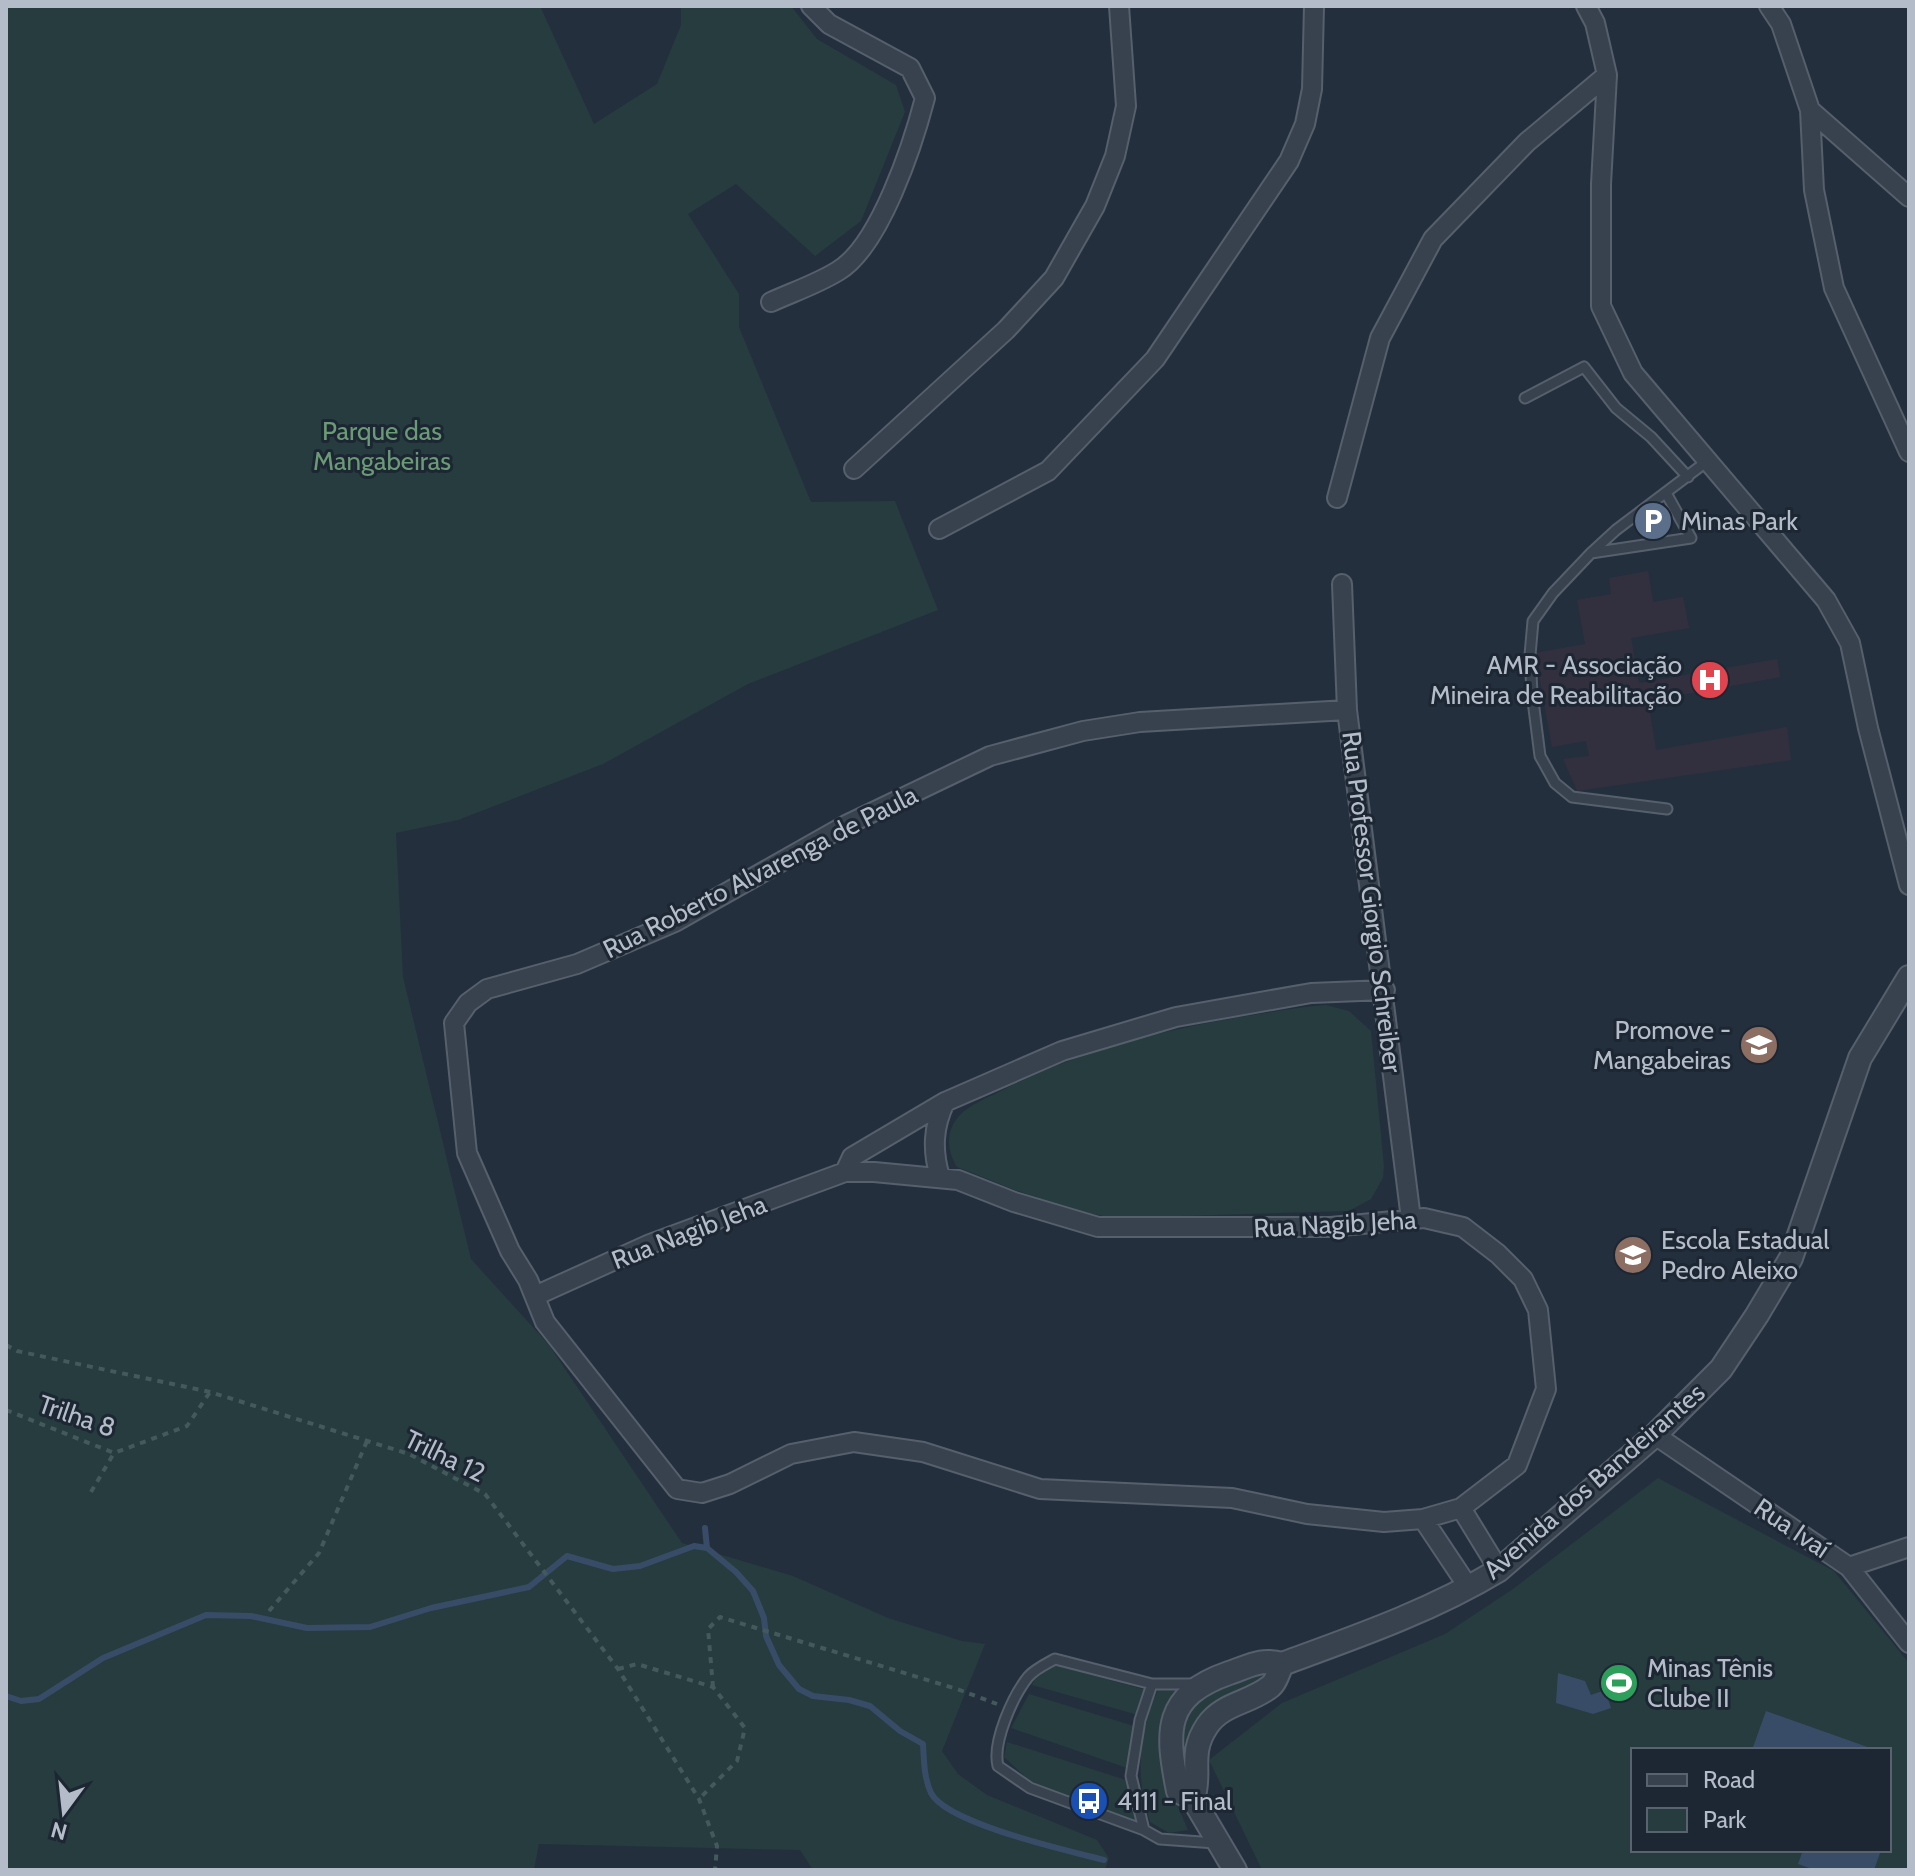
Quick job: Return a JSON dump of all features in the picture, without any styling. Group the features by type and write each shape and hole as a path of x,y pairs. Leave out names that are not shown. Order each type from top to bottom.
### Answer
{"street":[{"path":"771,302 840,270 867,245 914,141 925,98 910,68 829,24 811,6"},
{"path":"854,469 1006,330 1054,278 1088,218 1115,156 1126,106 1119,6"},
{"path":"939,529 1048,471 1155,359 1247,226 1289,161 1300,137 1312,89 1314,6"},
{"path":"1586,6 1595,23 1607,75 1601,184 1601,306 1633,373 1826,600 1850,643 1868,728 1909,885"},
{"path":"1769,6 1781,24 1810,110 1814,190 1834,288 1909,452"},
{"path":"1337,498 1380,338 1433,239 1527,142 1607,75"},
{"path":"1810,110 1909,197"},
{"name":"Rua Professor Giorgio Schreiber","path":"1342,584 1347,710 1385,990 1411,1219"},
{"name":"Rua Roberto Alvarenga de Paula","path":"1347,710 1140,722 1083,731 990,756 846,825 675,922 577,964 487,989 468,1003 454,1023 467,1153 545,1322 677,1489 702,1493 730,1484 791,1454 854,1442 923,1452 1040,1489 1232,1498 1307,1514 1384,1522 1423,1519 1461,1508"},
{"name":"Avenida dos Bandeirantes","path":"1235,1870 1193,1799 1178,1791 1170,1734 1172,1722 1184,1701 1202,1684 1266,1660 1282,1664 1385,1626 1469,1588 1499,1570 1655,1435 1721,1369 1791,1258 1860,1058 1902,1000 1909,977"},
{"name":"Rua Nagib Jeha","path":"845,1172 852,1157 945,1102 1062,1051 1176,1017 1311,993 1385,990"},
{"path":"940,1177 934,1137 935,1125 945,1102"},
{"name":"Rua Nagib Jeha","path":"535,1296 650,1244 845,1172 958,1180 1014,1202 1098,1227 1331,1227 1424,1218 1463,1227 1498,1254 1523,1279 1538,1310 1546,1389 1517,1465 1461,1508"},
{"name":"Rua Ivaí","path":"1655,1435 1849,1567 1909,1643"},
{"path":"1461,1508 1499,1570"},
{"path":"1423,1519 1469,1588"},
{"path":"1849,1567 1909,1547"},
{"name":"Avenida dos Bandeirantes","path":"1193,1799 1197,1786 1197,1747 1210,1722 1219,1712 1273,1685 1282,1664"}],"lane":[{"path":"1525,398 1584,367 1616,408 1651,437 1688,477"},
{"path":"1667,809 1572,797 1555,783 1540,756 1530,655 1533,621 1553,593 1616,530 1706,462"},
{"path":"1591,553 1691,538 1666,493"},
{"path":"1202,1684 1152,1684 1055,1659 1028,1677 1010,1710 996,1755 998,1766 1030,1788 1144,1830 1160,1839 1218,1843"},
{"path":"1144,1830 1131,1776 1140,1720 1152,1684"}],"path":[{"name":"Trilha 12","path":"6,1345 17,1351 210,1392 409,1454 485,1494 618,1669 699,1799 717,1846 715,1870"},
{"name":"Trilha 8","path":"6,1410 114,1453 187,1426 210,1392"},
{"path":"269,1611 319,1553 367,1441"},
{"path":"91,1492 114,1453"},
{"path":"699,1799 737,1761 745,1728 713,1687 708,1629 720,1617 957,1689 1010,1710"},
{"path":"618,1669 637,1664 713,1687"}],"shaded area":[{"name":"AMR - Associação Mineira de Reabilitação","path":"1648,571 1653,602 1683,597 1689,628 1631,638 1639,683 1777,659 1780,677 1648,701 1656,750 1787,727 1791,760 1577,791 1563,759 1589,756 1586,741 1552,747 1535,653 1585,644 1577,600 1611,594 1609,578"}],"green space":[{"name":"Parque das Mangabeiras","path":"6,6 540,6 594,124 657,84 681,25 681,6 791,6 817,39 896,85 905,112 861,221 815,256 736,184 688,214 739,294 739,327 811,502 895,501 938,610 748,684 603,764 458,820 396,833 403,977 471,1259 549,1345 682,1543 793,1576 888,1618 962,1641 985,1644 942,1751 958,1774 987,1795 1097,1840 1109,1858 1105,1870 813,1870 800,1850 539,1844 534,1870 6,1870"},
{"path":"1326,1005 1349,1011 1371,1031 1383,1178 1371,1199 1349,1211 1116,1218 1075,1210 1035,1197 957,1167 954,1161 950,1148 951,1128 963,1112 1060,1064 1183,1028"},
{"name":"Minas Tênis Clube II","path":"1658,1478 1834,1571 1909,1663 1907,1870 1262,1870 1209,1760 1282,1703 1445,1634 1513,1589"},
{"path":"1055,1665 1146,1690 1138,1715 1032,1685 1035,1679"},
{"path":"1267,1666 1268,1681 1215,1708 1191,1785 1177,1756 1176,1735 1196,1696"},
{"path":"1158,1690 1183,1690 1173,1795 1188,1830 1169,1833 1150,1822 1142,1788 1143,1739"},
{"path":"1029,1694 1134,1726 1127,1768 1011,1728"},
{"path":"1007,1742 1126,1780 1136,1821 1033,1784 1004,1757"}],"water":[{"path":"1558,1673 1585,1681 1591,1695 1605,1690 1611,1708 1593,1714 1556,1703"},
{"path":"1766,1711 1870,1748 1753,1748"},
{"path":"1802,1852 1880,1853 1874,1870 1815,1870 1798,1864"}],"waterway":[{"path":"705,1528 707,1548"},
{"path":"6,1696 21,1701 39,1699 103,1658 206,1615 251,1616 307,1628 370,1627 431,1608 529,1587 567,1556 613,1569 640,1566 694,1546 707,1548 753,1591 764,1618 766,1636 779,1665 799,1689 813,1696 870,1706 900,1731 923,1744 929,1787 942,1804 960,1815 1011,1835 1104,1860"}],"place":[{"name":"Minas Park","path":"1653,521"},
{"name":"AMR - Associação Mineira de Reabilitação","path":"1710,680"},
{"name":"Promove - Mangabeiras","path":"1759,1045"},
{"name":"Escola Estadual Pedro Aleixo","path":"1633,1255"},
{"name":"Minas Tênis Clube II","path":"1619,1683"},
{"name":"4111 - Final","path":"1089,1801"}]}
